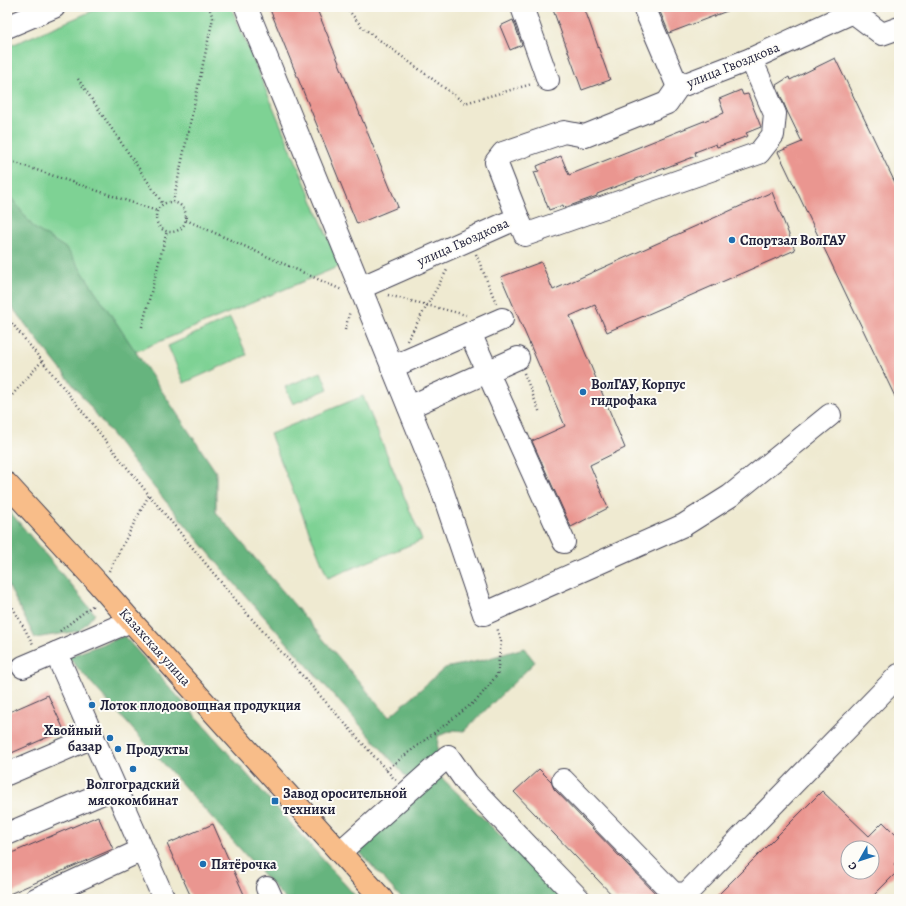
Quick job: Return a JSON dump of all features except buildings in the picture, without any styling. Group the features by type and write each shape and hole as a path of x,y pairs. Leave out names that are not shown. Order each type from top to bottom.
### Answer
{"main road":[{"name":"Казахская улица","path":"7,484 382,899"}],"street":[{"path":"7,27 54,7"},
{"path":"246,7 353,290 392,367 409,407 489,613 684,525 730,496 830,416"},
{"path":"522,7 548,80"},
{"path":"644,7 678,87"},
{"path":"854,10 882,34 899,28"},
{"name":"улица Гвоздкова","path":"353,290 518,218 496,162 503,153 564,132 585,136 667,103 678,87 751,59 854,10"},
{"path":"518,218 525,236 759,153 773,135 776,114 751,59"},
{"path":"392,367 499,321"},
{"path":"470,333 564,542"},
{"path":"409,407 518,358"},
{"path":"131,621 29,665 93,736 161,898"},
{"path":"563,780 674,894 687,893 899,675"},
{"path":"7,774 93,736"},
{"path":"340,852 448,756 467,783 579,899"},
{"path":"7,834 115,788"},
{"path":"36,899 142,850"}],"path":[{"path":"173,202 213,18 209,7"},
{"path":"346,7 362,27 465,103 548,80"},
{"path":"78,79 163,204"},
{"path":"7,160 157,211"},
{"path":"173,202 182,206 186,215 186,220 184,224 176,231 167,231 162,229 157,221 157,211 163,204 173,202"},
{"path":"186,220 353,290 499,321"},
{"path":"142,327 167,231"},
{"path":"392,367 462,243"},
{"path":"7,316 149,495 244,610 407,792"},
{"path":"7,401 42,361"},
{"path":"7,597 29,665"},
{"path":"386,770 477,700 497,675 501,642 489,613"}],"green space":[{"path":"102,7 231,7 340,266 80,375 7,286 7,47"},
{"path":"7,192 34,228 67,249 216,472 216,512 389,717 445,668 483,660 524,648 535,662 464,731 454,730 438,736 437,754 408,779 235,584 147,479 7,301"},
{"path":"230,318 247,355 184,383 168,346"},
{"path":"321,372 328,389 293,404 285,387"},
{"path":"363,396 422,540 328,578 270,434"},
{"path":"7,508 95,614 79,631 35,638 7,583"},
{"path":"124,636 358,899 285,899 68,657"},
{"path":"441,777 565,899 402,899 357,849"}],"place":[{"name":"Спортзал ВолГАУ","path":"732,240"},
{"name":"ВолГАУ, Корпус гидрофака","path":"583,392"},
{"name":"Лоток плодоовощная продукция","path":"92,705"},
{"name":"Хвойный базар","path":"110,738"},
{"name":"Продукты","path":"118,749"},
{"name":"Волгоградский мясокомбинат","path":"133,769"},
{"name":"Завод оросительной техники","path":"275,801"},
{"name":"Пятёрочка","path":"203,864"}]}
